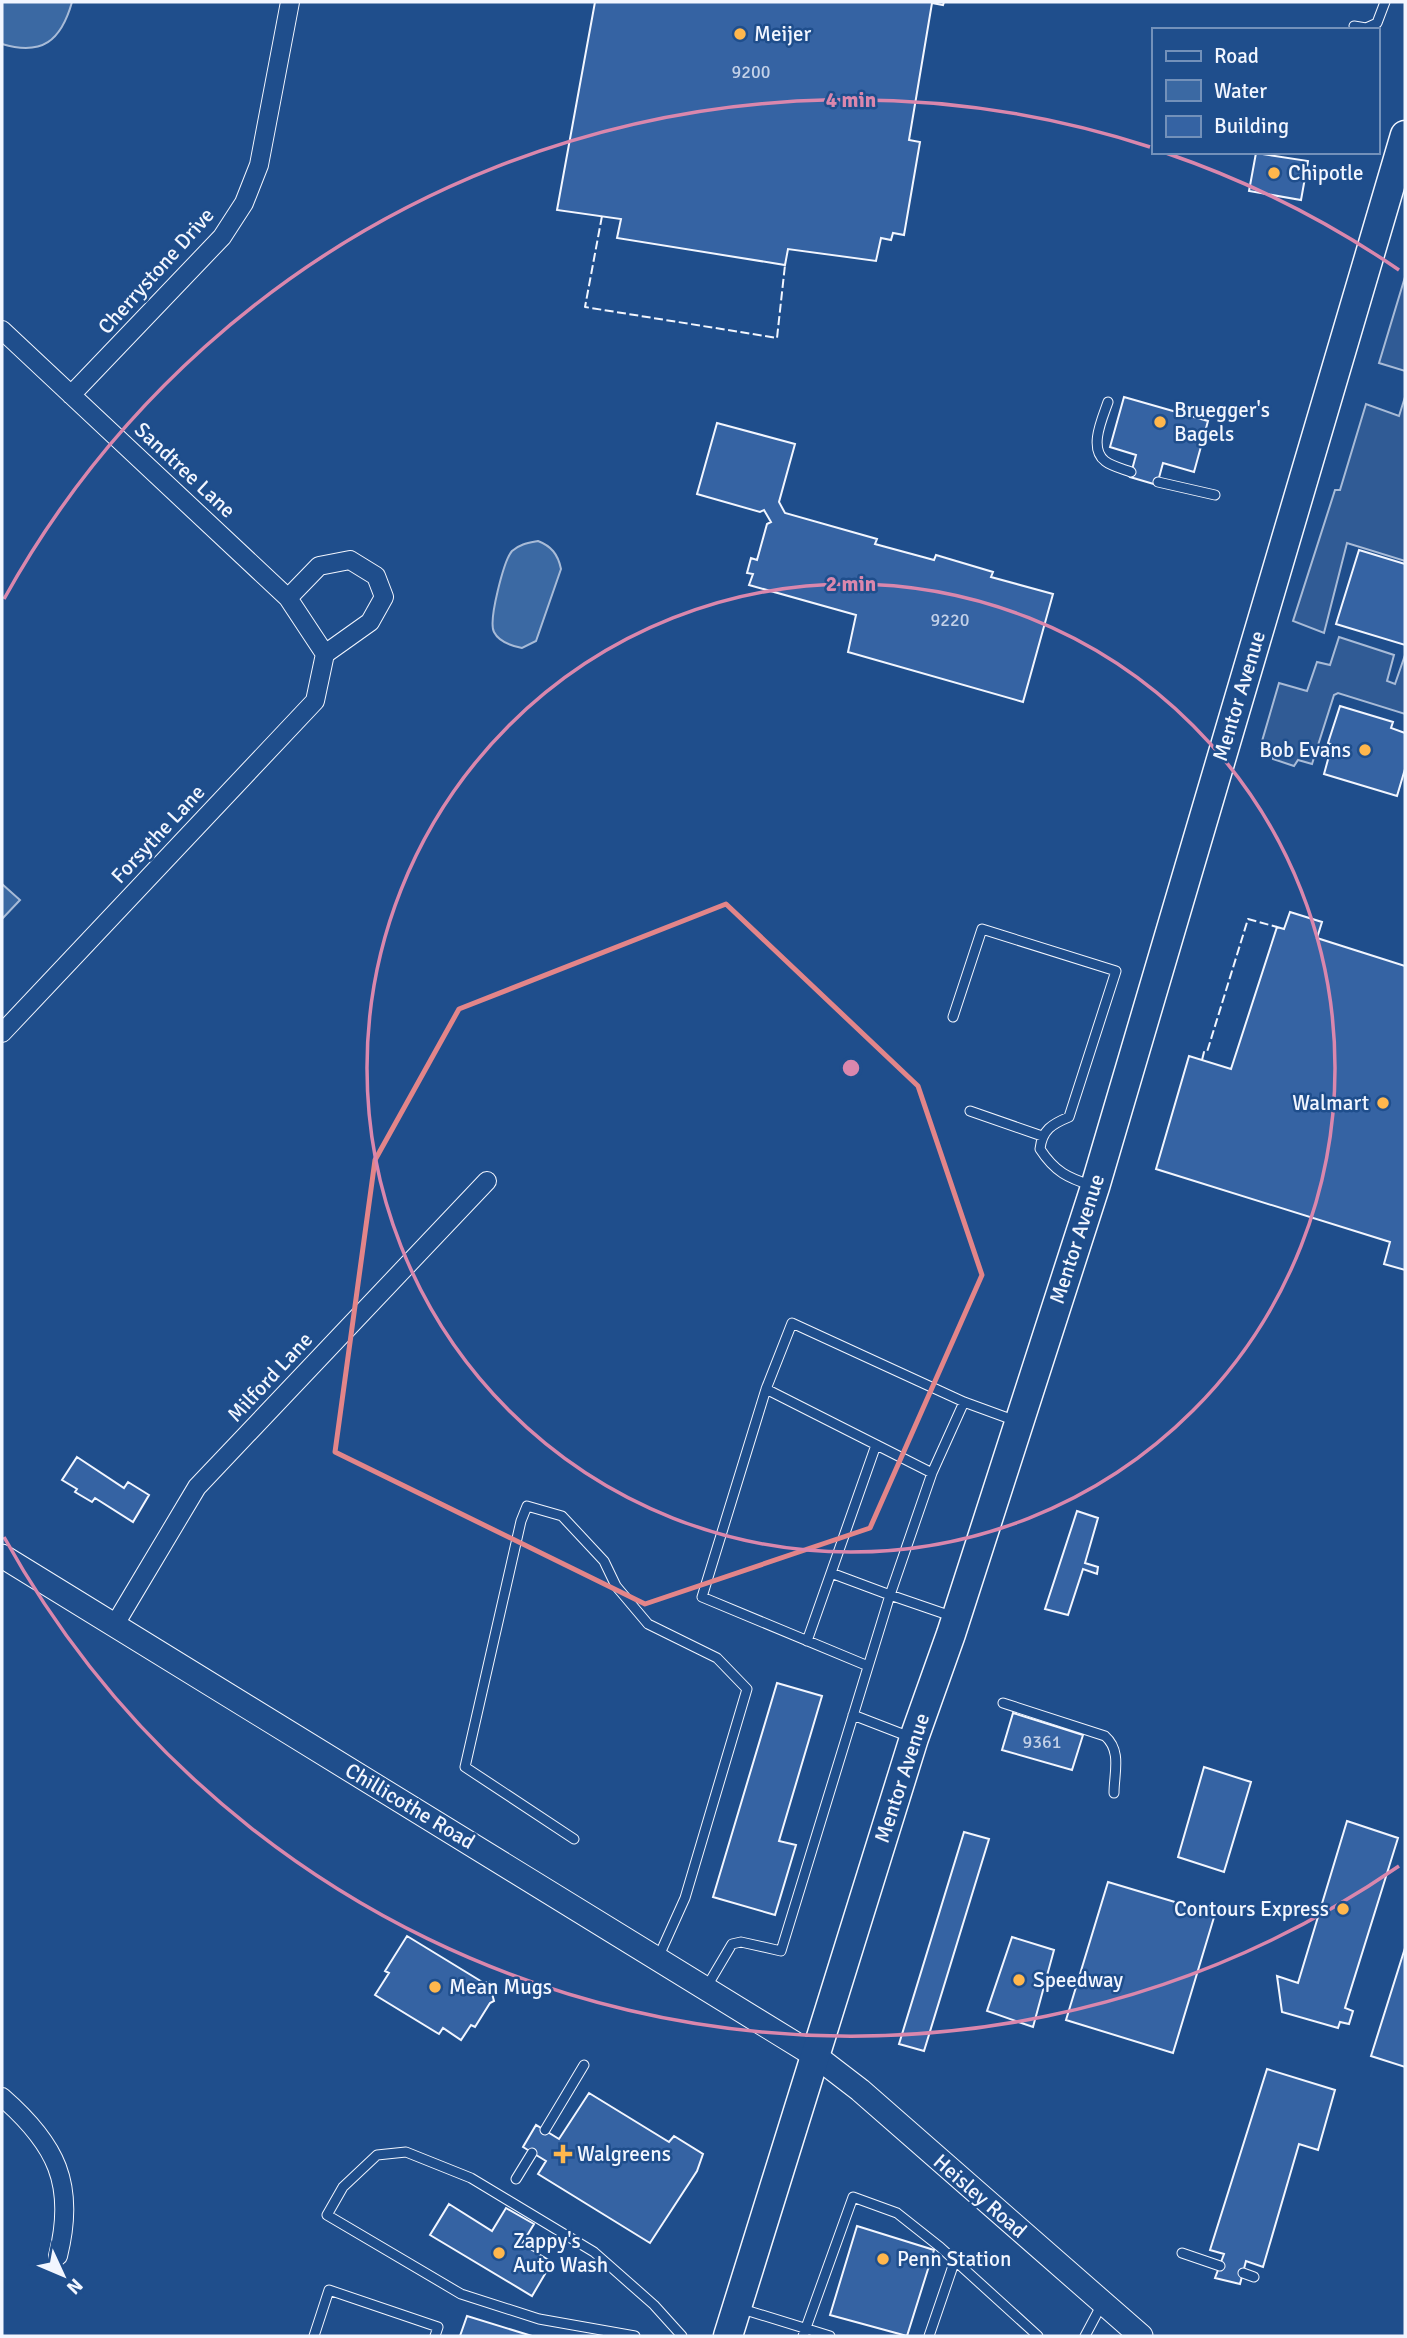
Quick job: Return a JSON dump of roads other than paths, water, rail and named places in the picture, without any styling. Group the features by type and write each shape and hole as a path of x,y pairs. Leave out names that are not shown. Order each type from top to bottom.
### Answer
{"main road":[{"name":"Mentor Avenue","path":"728,2336 817,2057 914,1738 956,1618 1095,1186 1401,174 1405,135"}],"street":[{"name":"Cherrystone Drive","path":"71,395 222,237 244,203 259,164 290,2"},
{"name":"Sandtree Lane","path":"2,330 288,598 325,654"},
{"path":"288,598 319,566 349,560 376,576 384,597 370,622 325,654"},
{"name":"Forsythe Lane","path":"2,1033 315,701 325,654"},
{"name":"Milford Lane","path":"114,1626 197,1488 487,1181"},
{"name":"Chillicothe Road","path":"2,1556 817,2057"},
{"name":"Heisley Road","path":"817,2057 870,2099 1141,2336"},
{"path":"2,2097 52,2151 67,2199 65,2229 58,2256"}],"lane":[{"path":"1354,26 1366,27 1377,23 1385,2"},
{"path":"1108,402 1097,438 1098,452 1104,461 1131,472"},
{"path":"1158,482 1215,495"},
{"path":"953,1017 982,929 1116,971 1069,1117 1050,1126 1042,1136 1040,1149 1053,1169 1066,1178 1095,1186"},
{"path":"970,1111 1042,1136"},
{"path":"868,1666 702,1597 766,1389 792,1323 964,1402 1018,1422"},
{"path":"766,1389 932,1473"},
{"path":"706,1988 733,1944 741,1942 781,1951 890,1595 932,1473 964,1402"},
{"path":"807,1641 876,1445"},
{"path":"574,1839 465,1767 521,1521 527,1506 562,1516 604,1561 616,1586 648,1624 717,1658 747,1689 684,1898 658,1958"},
{"path":"831,1573 956,1618"},
{"path":"1003,1703 1105,1737 1111,1742 1117,1765 1114,1793"},
{"path":"853,1715 914,1738"},
{"path":"545,2130 584,2065"},
{"path":"635,2336 539,2319 461,2294 327,2215 343,2187 377,2155 406,2152 471,2178 594,2252 654,2305 682,2336"},
{"path":"516,2179 532,2152"},
{"path":"804,2333 853,2197 897,2214 955,2260 1038,2336"},
{"path":"1182,2253 1220,2266"},
{"path":"929,2336 955,2260"},
{"path":"1243,2273 1254,2277"},
{"path":"314,2336 329,2290 438,2327 435,2336"},
{"path":"1085,2336 1103,2303"},
{"path":"737,2308 804,2333 830,2336"}],"water":[{"path":"2,2 72,2 56,36 39,46 28,48 2,44"},
{"path":"538,541 553,551 561,569 536,641 522,648 502,641 496,635 493,616 505,566 512,551 521,545"},
{"path":"2,884 20,900 2,919"}],"place":[{"name":"Meijer","path":"740,34"},
{"name":"Chipotle","path":"1274,173"},
{"name":"Bruegger's Bagels","path":"1160,422"},
{"name":"Bob Evans","path":"1365,750"},
{"name":"Walmart","path":"1383,1103"},
{"name":"Contours Express","path":"1343,1909"},
{"name":"Speedway","path":"1019,1980"},
{"name":"Mean Mugs","path":"435,1987"},
{"name":"Walgreens","path":"563,2154"},
{"name":"Zappy's Auto Wash","path":"499,2253"},
{"name":"Penn Station","path":"883,2259"}]}
